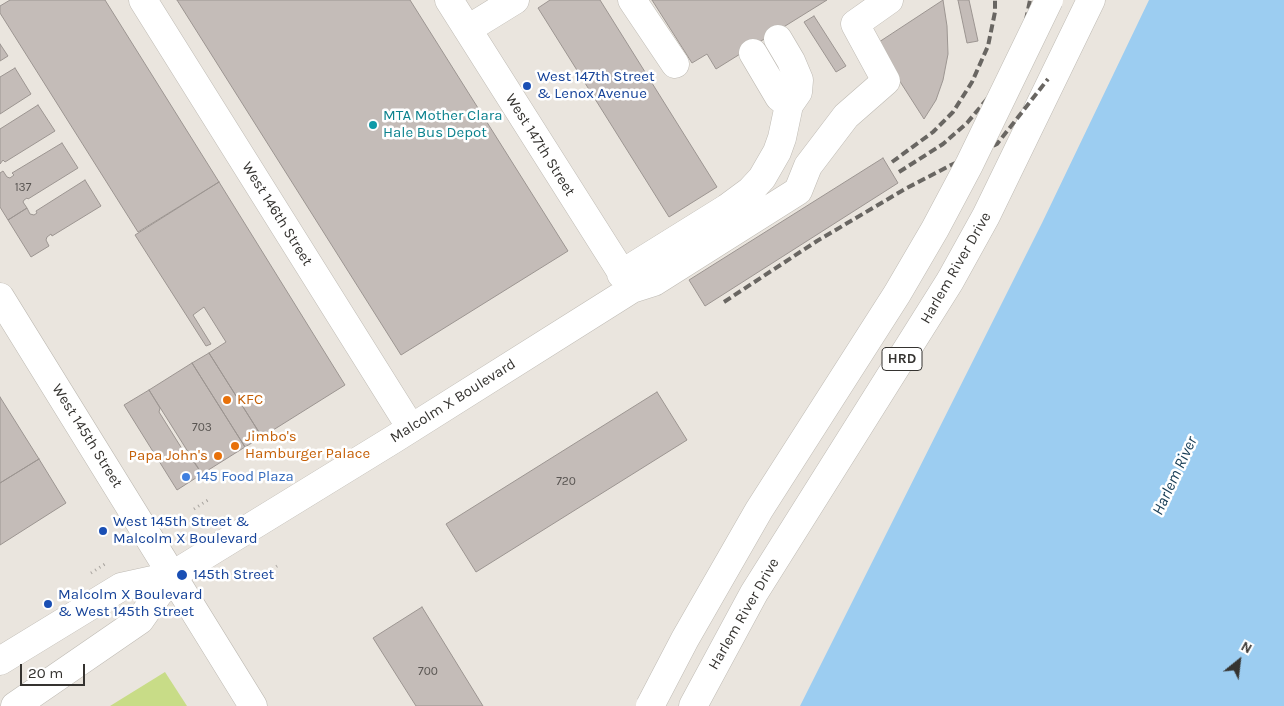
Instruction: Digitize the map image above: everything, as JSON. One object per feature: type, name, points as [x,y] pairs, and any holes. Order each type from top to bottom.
[{"type":"main road","name":"West 146th Street","points":[[143,0],[411,428]]},
{"type":"main road","name":"West 147th Street","points":[[449,0],[626,281]]},
{"type":"main road","points":[[468,29],[514,0]]},
{"type":"main road","points":[[632,0],[675,64]]},
{"type":"main road","points":[[626,281],[654,282],[798,191],[808,166],[846,116],[886,81],[854,24],[889,0]]},
{"type":"main road","name":"HRD","points":[[650,706],[685,638],[750,526],[892,302],[935,229],[973,157],[1049,0]]},
{"type":"main road","name":"Harlem River Drive","points":[[692,706],[754,593],[950,282],[986,216],[1091,0]]},
{"type":"main road","points":[[626,281],[750,191],[762,178],[777,152],[782,138],[788,105],[798,92],[799,80],[791,61],[778,39]]},
{"type":"main road","points":[[753,53],[779,97],[788,105]]},
{"type":"main road","name":"Malcolm X Boulevard","points":[[0,661],[121,587],[171,576],[411,428],[626,281]]},
{"type":"main road","name":"West 145th Street","points":[[0,297],[253,706]]},
{"type":"main road","name":"Malcolm X Boulevard","points":[[15,706],[140,620],[171,576]]},
{"type":"path","points":[[194,509],[208,500]]},
{"type":"path","points":[[91,573],[105,564]]},
{"type":"path","points":[[264,575],[277,566]]},
{"type":"green space","points":[[165,672],[187,706],[110,706]]},
{"type":"water","name":"Harlem River","points":[[1149,0],[1284,0],[1284,706],[800,706],[1042,223]]},
{"type":"building","points":[[10,0],[105,0],[219,182],[138,232],[0,13],[0,6]]},
{"type":"building","name":"MTA Mother Clara Hale Bus Depot","points":[[177,0],[410,0],[568,251],[401,355]]},
{"type":"building","points":[[550,0],[600,0],[717,187],[669,217],[538,8]]},
{"type":"building","points":[[652,0],[827,0],[716,69],[707,54],[692,63]]},
{"type":"building","points":[[943,0],[947,26],[948,54],[943,80],[936,100],[924,119],[876,44]]},
{"type":"building","points":[[958,0],[969,0],[978,41],[967,43]]},
{"type":"building","points":[[814,16],[846,66],[836,72],[804,22]]},
{"type":"building","points":[[0,44],[8,56],[0,61]]},
{"type":"building","points":[[15,68],[31,94],[0,114],[0,77]]},
{"type":"building","points":[[38,105],[55,131],[5,162],[3,160],[0,164],[0,129]]},
{"type":"building","points":[[62,143],[78,168],[24,200],[23,202],[27,208],[8,220],[0,207],[0,173],[3,171],[10,178],[14,175],[12,173]]},
{"type":"building","points":[[883,158],[898,183],[705,306],[689,280]]},
{"type":"building","points":[[85,180],[101,206],[52,236],[51,234],[46,240],[49,246],[31,257],[8,220],[27,208],[30,214],[34,215],[37,213],[36,211]]},
{"type":"building","points":[[219,182],[345,385],[262,437],[209,353],[226,342],[204,307],[193,315],[211,344],[206,346],[135,235]]},
{"type":"building","name":"KFC","points":[[209,353],[262,437],[245,447],[192,363]]},
{"type":"building","points":[[192,363],[245,447],[202,474],[149,390]]},
{"type":"building","points":[[149,390],[160,408],[159,412],[189,460],[193,461],[202,474],[177,490],[124,405]]},
{"type":"building","points":[[657,392],[687,440],[476,572],[446,524]]},
{"type":"building","points":[[0,397],[39,459],[0,483]]},
{"type":"building","points":[[39,459],[66,503],[0,545],[0,483]]},
{"type":"building","points":[[422,607],[483,706],[416,706],[373,638]]},
{"type":"railway","points":[[892,162],[933,132],[953,112],[972,82],[988,46],[995,12],[995,0]]},
{"type":"railway","points":[[899,172],[943,144],[967,123],[992,93],[1010,66],[1023,34],[1030,0]]},
{"type":"railway","points":[[724,302],[817,241],[905,189],[997,144],[1048,79]]},
{"type":"place","name":"West 147th Street & Lenox Avenue","points":[[527,86]]},
{"type":"place","name":"MTA Mother Clara Hale Bus Depot","points":[[373,125]]},
{"type":"place","name":"KFC","points":[[227,400]]},
{"type":"place","name":"Jimbo's Hamburger Palace","points":[[235,446]]},
{"type":"place","name":"Papa John's","points":[[218,456]]},
{"type":"place","name":"145 Food Plaza","points":[[186,477]]},
{"type":"place","name":"West 145th Street & Malcolm X Boulevard","points":[[103,531]]},
{"type":"place","name":"145th Street","points":[[182,575]]},
{"type":"place","name":"Malcolm X Boulevard & West 145th Street","points":[[48,604]]}]
